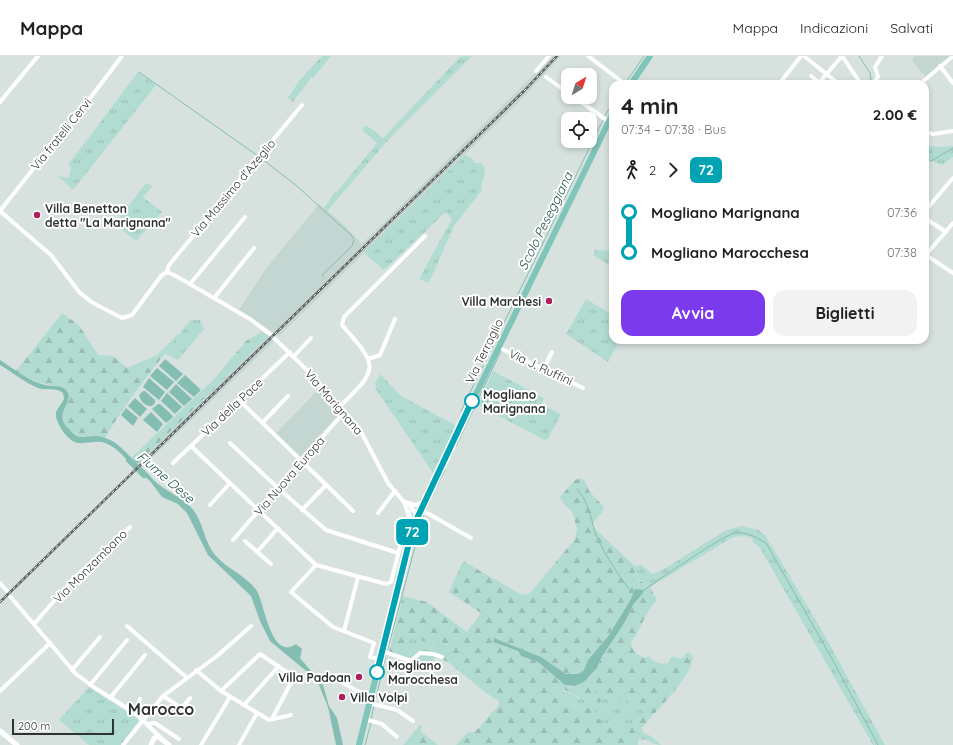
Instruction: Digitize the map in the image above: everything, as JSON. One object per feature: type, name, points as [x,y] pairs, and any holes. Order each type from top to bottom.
[{"type":"main road","points":[[633,80],[650,56]]},
{"type":"main road","name":"Via Terraglio","points":[[359,745],[369,720],[378,659],[385,652],[413,527],[606,119],[609,116]]},
{"type":"street","points":[[0,102],[38,56]]},
{"type":"street","name":"Via fratelli Cervi","points":[[0,211],[37,164],[44,159],[122,56]]},
{"type":"street","points":[[536,71],[549,56]]},
{"type":"street","points":[[588,56],[620,80]]},
{"type":"street","points":[[782,80],[803,56],[810,58],[835,80]]},
{"type":"street","points":[[822,80],[842,56],[857,80]]},
{"type":"street","points":[[876,80],[878,77],[875,67],[882,56]]},
{"type":"street","points":[[924,80],[953,56]]},
{"type":"street","points":[[940,66],[953,83]]},
{"type":"street","points":[[811,76],[816,80]]},
{"type":"street","points":[[546,77],[561,88]]},
{"type":"street","points":[[584,104],[606,119]]},
{"type":"street","name":"Via Massimo d'Azeglio","points":[[167,272],[169,265],[302,105]]},
{"type":"street","points":[[929,133],[933,134],[953,131]]},
{"type":"street","points":[[929,206],[953,178]]},
{"type":"street","points":[[0,211],[50,255],[80,293],[98,306],[122,318],[132,315],[161,276],[167,272],[250,318],[270,334]]},
{"type":"street","points":[[190,284],[245,216]]},
{"type":"street","points":[[929,221],[946,232]]},
{"type":"street","points":[[929,251],[953,223]]},
{"type":"street","points":[[340,406],[365,381],[370,368],[368,359],[359,343],[342,325],[344,318],[425,236]]},
{"type":"street","points":[[214,298],[254,248]]},
{"type":"street","points":[[929,258],[953,273]]},
{"type":"street","points":[[368,359],[380,355],[395,319]]},
{"type":"street","name":"Via Marignana","points":[[274,338],[340,406],[359,428],[388,482],[406,502],[421,512]]},
{"type":"street","points":[[290,354],[311,338]]},
{"type":"street","name":"Via J. Ruffini","points":[[498,347],[583,388]]},
{"type":"street","points":[[544,368],[552,352]]},
{"type":"street","name":"Via della Pace","points":[[173,462],[290,354]]},
{"type":"street","points":[[262,422],[288,396]]},
{"type":"street","points":[[239,400],[353,511]]},
{"type":"street","name":"Via Nuova Europa","points":[[233,540],[345,412]]},
{"type":"street","points":[[230,443],[321,527],[332,533],[398,553]]},
{"type":"street","points":[[191,446],[316,565],[386,584],[391,582],[409,512],[414,516],[421,512],[471,538]]},
{"type":"street","points":[[210,505],[230,482]]},
{"type":"street","points":[[302,510],[326,484]]},
{"type":"street","points":[[378,513],[395,491]]},
{"type":"street","points":[[406,502],[416,505],[424,501]]},
{"type":"street","name":"Via Marignana","points":[[406,502],[413,527]]},
{"type":"street","name":"Via Monzambano","points":[[34,624],[73,579],[130,527]]},
{"type":"street","points":[[257,552],[278,528]]},
{"type":"street","points":[[245,541],[271,564]]},
{"type":"street","points":[[316,565],[292,592],[333,627],[374,643],[370,656],[378,659]]},
{"type":"street","points":[[344,631],[358,576]]},
{"type":"street","points":[[0,583],[72,670],[90,685],[135,713],[165,742]]},
{"type":"street","points":[[127,626],[186,677]]},
{"type":"street","points":[[123,745],[145,722],[164,696],[186,677],[217,656],[251,626]]},
{"type":"street","points":[[72,670],[100,637]]},
{"type":"street","points":[[90,685],[126,640]]},
{"type":"street","points":[[0,691],[50,643]]},
{"type":"street","points":[[385,652],[411,660],[420,654],[433,654],[442,657]]},
{"type":"street","points":[[110,698],[145,654]]},
{"type":"street","points":[[221,691],[260,654],[294,677],[272,719]]},
{"type":"street","points":[[244,705],[279,666]]},
{"type":"street","points":[[196,670],[221,691],[269,720],[291,715]]},
{"type":"street","points":[[341,682],[372,703],[398,710],[413,721]]},
{"type":"street","points":[[164,696],[182,708],[190,698]]},
{"type":"street","points":[[201,745],[230,697]]},
{"type":"street","points":[[135,713],[140,698]]},
{"type":"street","points":[[239,745],[258,713]]},
{"type":"street","points":[[369,720],[382,724],[397,736]]},
{"type":"street","points":[[145,722],[155,723],[179,739]]},
{"type":"street","points":[[150,729],[151,744]]},
{"type":"street","points":[[0,731],[17,745]]},
{"type":"street","points":[[151,744],[157,737],[165,742]]},
{"type":"shaded area","points":[[553,56],[561,56],[518,103],[279,336],[239,310],[265,270],[319,204],[341,222],[362,244]]},
{"type":"shaded area","points":[[915,56],[950,56],[926,77],[912,61]]},
{"type":"shaded area","points":[[268,336],[274,341],[138,471],[133,467]]},
{"type":"shaded area","points":[[165,359],[183,374],[176,381],[159,366]]},
{"type":"shaded area","points":[[0,360],[33,381],[45,385],[64,388],[69,394],[62,418],[73,433],[79,437],[95,436],[108,439],[119,446],[137,464],[133,467],[117,450],[105,443],[78,443],[70,439],[59,426],[56,416],[56,412],[64,399],[63,393],[57,390],[41,389],[33,386],[0,365]]},
{"type":"shaded area","points":[[157,368],[174,382],[167,390],[150,376]]},
{"type":"shaded area","points":[[185,375],[201,390],[194,397],[177,383]]},
{"type":"shaded area","points":[[149,378],[165,392],[159,400],[143,387]]},
{"type":"shaded area","points":[[176,384],[192,399],[184,406],[169,392]]},
{"type":"shaded area","points":[[319,389],[340,413],[301,456],[299,456],[275,434]]},
{"type":"shaded area","points":[[143,391],[155,400],[155,403],[152,406],[146,405],[141,399],[139,395]]},
{"type":"shaded area","points":[[167,393],[182,407],[175,414],[161,401]]},
{"type":"shaded area","points":[[135,398],[147,409],[140,417],[128,406]]},
{"type":"shaded area","points":[[160,404],[173,417],[166,423],[152,409]]},
{"type":"shaded area","points":[[126,408],[138,418],[133,426],[121,415]]},
{"type":"shaded area","points":[[151,412],[163,424],[157,432],[143,420]]},
{"type":"shaded area","points":[[141,467],[158,484],[184,501],[193,509],[215,555],[248,581],[257,591],[270,628],[280,645],[287,647],[296,644],[302,649],[300,658],[323,685],[329,706],[337,718],[343,745],[336,745],[328,707],[319,685],[311,675],[270,641],[260,621],[251,596],[208,555],[187,513],[178,504],[162,497],[150,481],[138,471]]},
{"type":"shaded area","points":[[635,589],[643,590],[643,593],[633,605],[625,622],[601,658],[597,668],[584,682],[574,686],[565,685],[538,662],[521,656],[518,651],[493,642],[494,638],[541,657],[566,674],[579,674],[584,670],[588,660],[609,635],[631,599]]},
{"type":"green space","points":[[322,56],[331,56],[313,78],[311,78],[293,102],[288,98],[299,81]]},
{"type":"green space","points":[[472,56],[390,138],[327,211],[324,208],[335,192],[337,192],[377,143],[362,130],[364,126],[367,126],[383,138],[460,57]]},
{"type":"green space","points":[[138,72],[156,85],[73,190],[58,176],[69,178],[71,167],[68,165]]},
{"type":"green space","points":[[929,146],[938,147],[953,146],[953,157],[942,165],[929,160]]},
{"type":"green space","points":[[465,155],[472,158],[475,163],[481,163],[483,166],[485,171],[481,185],[482,190],[454,226],[429,283],[419,279],[452,219],[446,212],[384,270],[364,253]]},
{"type":"green space","points":[[146,183],[153,186],[143,197],[162,212],[136,241],[115,224]]},
{"type":"green space","points":[[595,250],[609,251],[609,265],[593,255]]},
{"type":"green space","points":[[586,299],[609,313],[609,344],[618,344],[608,362],[566,334]]},
{"type":"green space","points":[[62,313],[79,325],[98,355],[113,356],[127,368],[157,355],[179,333],[178,337],[130,399],[105,438],[77,436],[64,425],[61,415],[69,399],[58,386],[36,381],[16,371]]},
{"type":"green space","points":[[191,320],[200,320],[204,329],[178,360],[165,354],[181,332]]},
{"type":"green space","points":[[262,332],[268,336],[137,464],[131,458],[214,379],[246,341]]},
{"type":"green space","points":[[493,371],[544,398],[541,404],[561,414],[548,439],[545,440],[478,405]]},
{"type":"green space","points":[[380,374],[401,396],[457,426],[433,473],[375,388],[375,384]]},
{"type":"green space","points":[[581,478],[585,481],[589,491],[604,507],[602,512],[592,524],[593,527],[637,568],[638,573],[636,578],[650,587],[657,600],[649,610],[631,642],[633,650],[642,657],[645,658],[648,656],[662,664],[668,663],[672,656],[679,659],[684,657],[686,653],[689,652],[693,656],[687,674],[680,684],[642,728],[643,733],[651,736],[661,745],[641,739],[638,740],[638,745],[456,745],[467,733],[475,732],[498,706],[499,701],[486,693],[448,662],[434,655],[438,651],[443,651],[447,644],[439,642],[431,643],[409,637],[406,641],[408,645],[403,657],[388,656],[403,596],[427,602],[467,632],[481,613],[449,592],[463,561],[522,595],[530,593],[575,539],[577,529],[574,516],[560,497],[575,480]],"holes":[[[635,589],[640,590],[643,593],[633,605],[625,622],[601,658],[597,668],[584,682],[571,687],[565,685],[538,662],[521,656],[518,651],[493,642],[494,638],[541,657],[566,674],[580,674],[584,670],[588,660],[609,635],[631,599]],[[600,687],[604,688],[598,697],[597,702],[599,703],[610,692],[615,698],[627,700],[633,705],[642,709],[647,715],[638,720],[629,731],[626,731],[606,725],[596,716],[592,707],[579,709],[558,693],[558,690],[565,690],[582,699],[589,696]]]},
{"type":"green space","points":[[742,526],[758,530],[765,535],[821,629],[885,745],[873,745],[760,548],[752,541],[754,539],[746,536],[733,537],[650,587],[636,577],[638,573],[635,566],[641,565],[653,574],[661,571],[726,530]]},
{"type":"green space","points":[[412,636],[431,643],[439,642],[447,644],[443,651],[435,654],[436,657],[425,671],[413,658],[403,657],[407,648],[407,638]]},
{"type":"green space","points":[[602,686],[604,688],[603,699],[610,692],[627,699],[647,715],[638,720],[629,731],[626,731],[606,725],[587,707],[579,709],[558,693],[558,690],[560,689],[579,698]]},
{"type":"green space","points":[[89,687],[139,720],[121,745],[89,745],[59,720]]},
{"type":"green space","points":[[421,724],[422,727],[420,731],[438,745],[403,745]]},
{"type":"waterway","name":"Scolo Peseggiana","points":[[627,80],[644,56]]},
{"type":"waterway","points":[[859,56],[870,73],[871,80]]},
{"type":"waterway","points":[[139,72],[258,156]]},
{"type":"waterway","name":"Scolo Peseggiana","points":[[604,117],[609,109]]},
{"type":"waterway","name":"Scolo Peseggiana","points":[[461,411],[603,120]]},
{"type":"waterway","points":[[929,160],[931,161],[953,148]]},
{"type":"waterway","points":[[261,158],[298,187],[352,236],[354,240],[352,246],[322,275],[324,277]]},
{"type":"waterway","name":"Scolo Peseggiana","points":[[456,446],[501,351]]},
{"type":"waterway","name":"Fiume Dese","points":[[129,460],[144,475]]},
{"type":"waterway","name":"Scolo Peseggiana","points":[[425,510],[445,470]]},
{"type":"waterway","points":[[577,489],[587,505],[595,532],[606,555],[617,573],[633,593]]},
{"type":"waterway","name":"Scolo Peseggiana","points":[[387,652],[424,513]]},
{"type":"waterway","points":[[643,591],[729,535],[744,533],[766,543],[831,657],[878,745]]},
{"type":"waterway","name":"Scolo Peseggiana","points":[[375,702],[386,655]]},
{"type":"waterway","name":"Scolo Peseggiana","points":[[371,720],[374,705]]},
{"type":"waterway","name":"Scolo Peseggiana","points":[[365,745],[371,723]]},
{"type":"railway","points":[[0,602],[524,91],[557,56]]},
{"type":"bus line","name":"72","points":[[377,672],[417,515],[472,401]]},
{"type":"place","name":"Villa Benetton detta \"La Marignana\"","points":[[37,215]]},
{"type":"place","name":"Villa Marchesi","points":[[549,301]]},
{"type":"place","name":"Mogliano Marignana","points":[[472,401]]},
{"type":"place","name":"Mogliano Marocchesa","points":[[377,672]]},
{"type":"place","name":"Villa Padoan","points":[[359,677]]},
{"type":"place","name":"Villa Volpi","points":[[342,697]]},
{"type":"district","name":"Marocco","points":[[161,709]]}]
